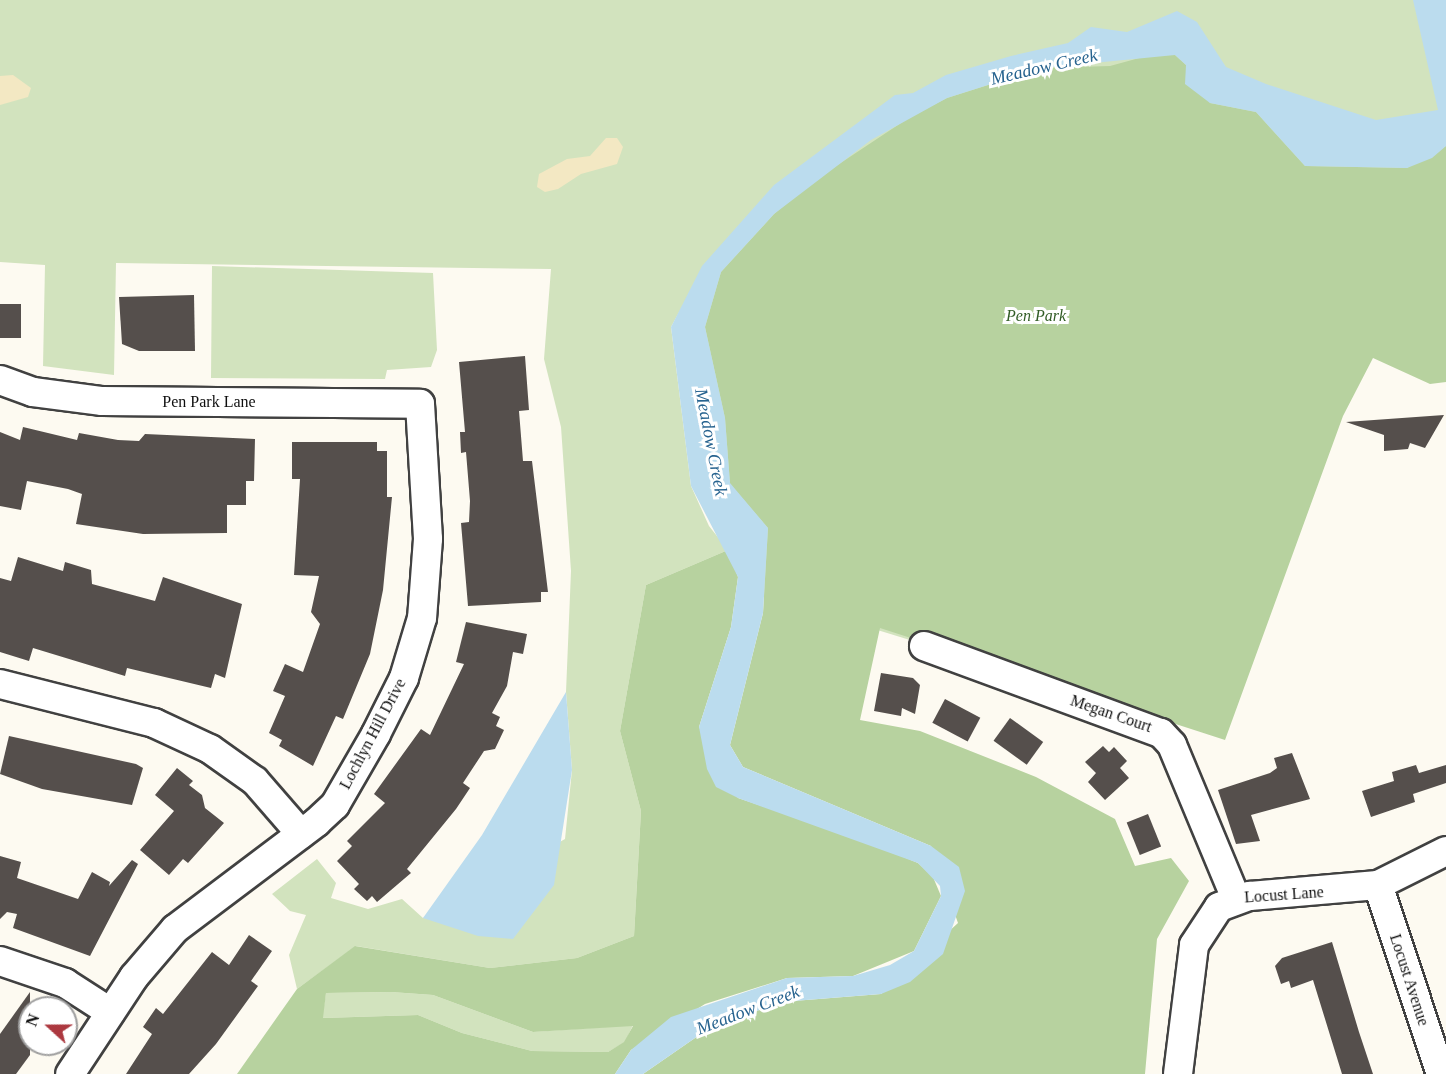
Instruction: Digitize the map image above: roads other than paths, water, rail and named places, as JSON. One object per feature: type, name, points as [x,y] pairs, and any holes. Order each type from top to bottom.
[{"type":"street","name":"Pen Park Lane","points":[[0,380],[33,392],[102,401],[420,404]]},
{"type":"street","name":"Lochlyn Hill Drive","points":[[70,1074],[110,1012],[175,928],[301,834],[334,805],[376,734],[404,678],[422,618],[428,538],[420,404]]},
{"type":"street","name":"Megan Court","points":[[924,646],[1161,733],[1172,745],[1236,899]]},
{"type":"street","points":[[0,684],[154,723],[210,749],[255,781],[301,834]]},
{"type":"street","name":"Locust Lane","points":[[1178,1074],[1199,931],[1208,916],[1236,899],[1378,885],[1446,851]]},
{"type":"street","name":"Locust Avenue","points":[[1378,885],[1441,1074]]},
{"type":"street","points":[[0,961],[65,983],[110,1012]]},
{"type":"water","name":"Meadow Creek","points":[[1413,0],[1446,0],[1446,146],[1432,158],[1407,168],[1305,166],[1256,112],[1210,103],[1185,84],[1186,65],[1175,55],[1042,68],[947,98],[871,140],[774,214],[721,272],[705,327],[725,418],[730,483],[768,528],[763,613],[730,745],[743,767],[931,846],[959,867],[965,891],[943,954],[910,982],[881,994],[781,1002],[708,1029],[643,1074],[615,1074],[631,1050],[671,1017],[787,978],[853,976],[890,965],[914,951],[941,896],[940,886],[918,863],[738,798],[716,787],[707,769],[699,727],[731,627],[738,577],[691,486],[671,327],[702,266],[774,185],[895,95],[913,93],[946,75],[1011,56],[1068,43],[1091,27],[1127,32],[1177,11],[1197,22],[1226,67],[1266,84],[1376,120],[1438,110]]},
{"type":"water","points":[[566,692],[572,770],[554,885],[513,939],[478,936],[423,918],[482,835]]},
{"type":"park label","name":"Pen Park","points":[[1036,316]]}]
